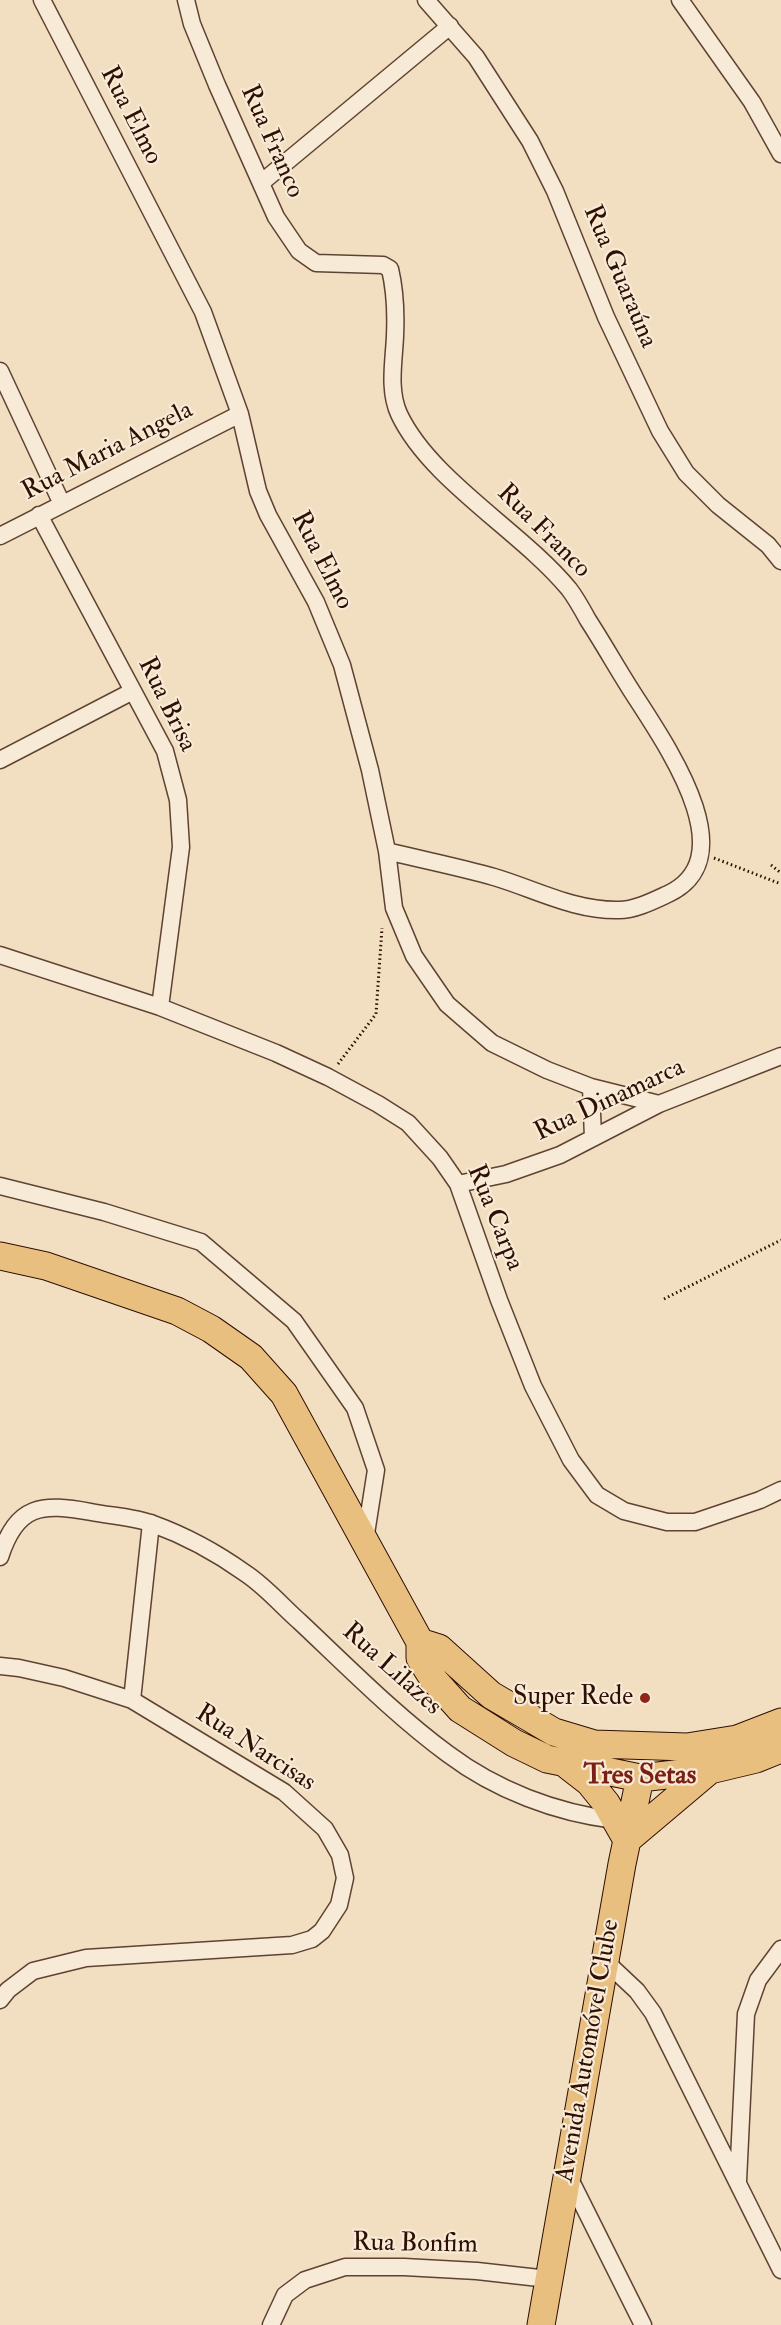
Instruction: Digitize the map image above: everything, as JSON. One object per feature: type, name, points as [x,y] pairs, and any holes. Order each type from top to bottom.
[{"type":"main road","points":[[0,1256],[46,1266],[177,1311],[211,1329],[251,1357],[284,1394],[420,1642],[420,1658],[434,1680],[460,1709],[514,1743],[547,1760],[640,1778],[711,1770],[756,1759],[781,1749]]},
{"type":"main road","points":[[420,1642],[439,1648],[500,1701],[554,1732],[594,1744],[687,1747],[737,1739],[781,1722]]},
{"type":"main road","points":[[594,1744],[640,1778]]},
{"type":"main road","points":[[640,1778],[687,1747]]},
{"type":"main road","points":[[566,1764],[589,1782],[606,1803],[621,1830],[711,1770]]},
{"type":"main road","name":"Avenida Automóvel Clube","points":[[541,2325],[605,1961],[621,1830],[640,1778]]},
{"type":"street","name":"Rua Elmo","points":[[42,0],[203,312],[240,414],[258,491],[268,515],[316,602],[342,665],[370,770],[387,851],[394,908],[414,957],[447,1004],[492,1043],[547,1071],[591,1088],[659,1104]]},
{"type":"street","name":"Rua Franco","points":[[186,0],[192,24],[217,85],[276,217],[299,251],[316,263],[383,265],[390,269],[393,282],[395,334],[393,382],[398,413],[417,443],[450,479],[523,541],[570,590],[672,756],[695,803],[702,853]]},
{"type":"street","name":"Rua Guaraúna","points":[[426,0],[476,57],[530,141],[555,191],[611,327],[660,431],[686,473],[718,505],[768,545],[781,561]]},
{"type":"street","points":[[680,0],[752,102],[781,154]]},
{"type":"street","points":[[261,183],[450,26]]},
{"type":"street","points":[[0,371],[62,504]]},
{"type":"street","name":"Rua Maria Angela","points":[[0,536],[240,414]]},
{"type":"street","name":"Rua Brisa","points":[[39,515],[165,751],[178,800],[181,847],[160,1007]]},
{"type":"street","points":[[0,760],[133,691]]},
{"type":"street","points":[[387,851],[495,877],[577,906],[621,910],[651,902],[678,889],[692,874],[702,853]]},
{"type":"street","name":"Rua Carpa","points":[[0,955],[160,1007],[276,1053],[328,1077],[408,1123],[440,1158],[458,1184],[499,1300],[533,1386],[571,1460],[597,1495],[624,1511],[667,1522],[695,1522],[760,1500],[781,1490]]},
{"type":"street","name":"Rua Dinamarca","points":[[458,1184],[506,1174],[560,1155],[659,1104],[781,1056]]},
{"type":"street","points":[[760,1065],[781,1067]]},
{"type":"street","points":[[591,1088],[593,1138]]},
{"type":"street","points":[[0,1186],[104,1212],[201,1242],[294,1321],[355,1408],[376,1470],[365,1540]]},
{"type":"street","name":"Rua Lilazes","points":[[0,1557],[17,1522],[33,1510],[62,1506],[151,1523],[201,1546],[247,1574],[400,1714],[448,1754],[486,1778],[550,1807],[586,1816],[621,1830]]},
{"type":"street","points":[[132,1701],[151,1523]]},
{"type":"street","name":"Rua Narcisas","points":[[0,1666],[64,1678],[132,1701],[284,1792],[325,1829],[340,1855],[345,1878],[339,1905],[322,1931],[312,1939],[292,1945],[258,1945],[86,1958],[33,1971],[8,1990],[0,2000]]},
{"type":"street","points":[[738,2182],[746,2014],[758,1980],[780,1952]]},
{"type":"street","points":[[605,1961],[637,1991],[654,2013],[781,2270]]},
{"type":"street","points":[[567,2175],[643,2325]]},
{"type":"street","name":"Rua Bonfim","points":[[271,2325],[285,2295],[305,2280],[345,2267],[477,2271],[548,2279]]},
{"type":"path","points":[[702,853],[781,884]]},
{"type":"path","points":[[771,865],[781,873]]},
{"type":"path","points":[[328,1077],[376,1014],[382,927]]},
{"type":"path","points":[[664,1299],[781,1240]]},
{"type":"place","name":"Super Rede","points":[[645,1698]]},
{"type":"district","name":"Tres Setas","points":[[640,1777]]}]
